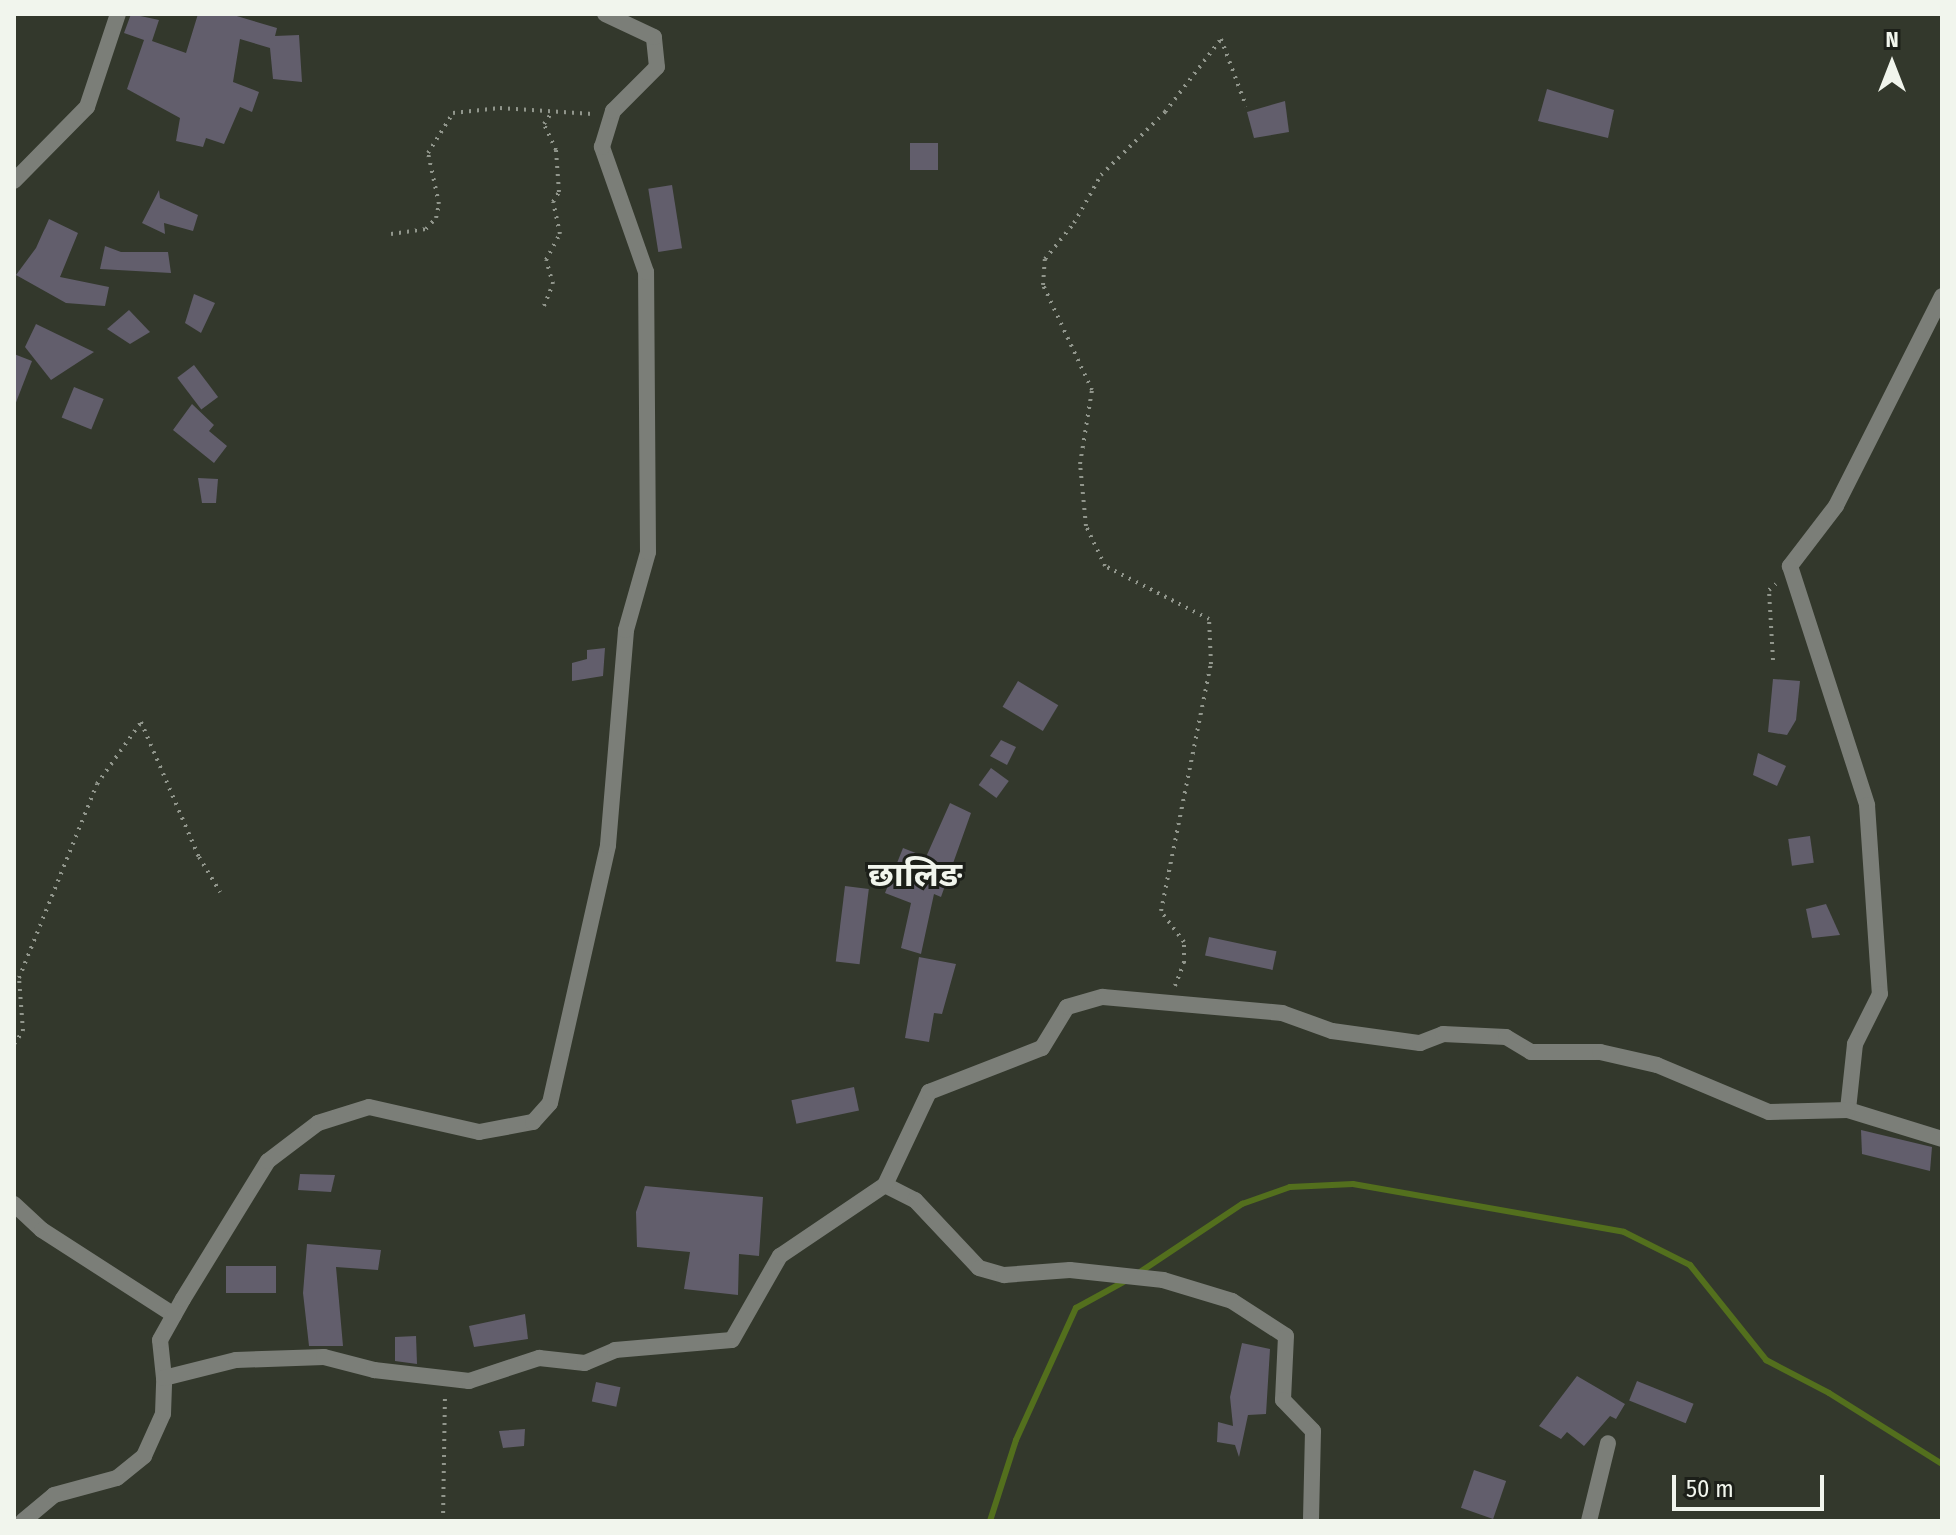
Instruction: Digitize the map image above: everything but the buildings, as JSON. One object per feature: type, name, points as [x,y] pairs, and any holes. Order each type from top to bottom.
[{"type":"street","points":[[14,181],[87,107],[118,14]]},
{"type":"street","points":[[23,1521],[54,1495],[117,1478],[144,1456],[163,1414],[164,1378],[160,1340],[268,1161],[318,1123],[369,1107],[479,1132],[533,1122],[550,1103],[608,845],[626,630],[648,552],[646,272],[602,147],[610,120],[657,67],[654,37],[605,14]]},
{"type":"street","points":[[1848,1110],[1855,1044],[1880,994],[1867,805],[1790,566],[1836,506],[1942,296]]},
{"type":"street","points":[[164,1378],[236,1360],[324,1357],[374,1370],[469,1381],[539,1358],[585,1363],[615,1350],[732,1340],[780,1256],[885,1185],[929,1092],[1042,1048],[1067,1007],[1103,997],[1282,1013],[1332,1031],[1420,1043],[1443,1034],[1506,1037],[1531,1052],[1600,1052],[1657,1065],[1769,1112],[1848,1110],[1942,1139]]},
{"type":"street","points":[[885,1185],[915,1200],[979,1268],[1004,1275],[1115,1274],[1163,1280],[1232,1301],[1286,1336],[1283,1400],[1313,1431],[1311,1521]]},
{"type":"street","points":[[14,1204],[42,1230],[174,1315]]},
{"type":"street","points":[[1589,1521],[1608,1443]]},
{"type":"path","points":[[1169,1004],[1184,963],[1184,942],[1161,911],[1211,664],[1209,619],[1105,566],[1086,526],[1080,464],[1092,390],[1043,285],[1045,259],[1074,223],[1101,175],[1165,112],[1221,39],[1246,106]]},
{"type":"path","points":[[391,234],[426,229],[436,218],[439,204],[428,153],[453,113],[500,108],[610,120]]},
{"type":"path","points":[[544,306],[553,284],[546,260],[560,234],[553,202],[559,192],[556,150],[544,124],[552,112]]},
{"type":"path","points":[[1773,660],[1769,590],[1790,566]]},
{"type":"path","points":[[14,1044],[23,1031],[19,978],[97,784],[141,722],[199,857],[220,892]]},
{"type":"path","points":[[443,1521],[444,1378]]},
{"type":"waterway","points":[[1140,1272],[1242,1204],[1290,1187],[1353,1184],[1624,1232],[1690,1265],[1766,1360],[1829,1393],[1942,1464]]},
{"type":"waterway","points":[[990,1521],[1016,1440],[1076,1308],[1127,1280]]},
{"type":"district","name":"छालिङ","points":[[915,875]]}]
